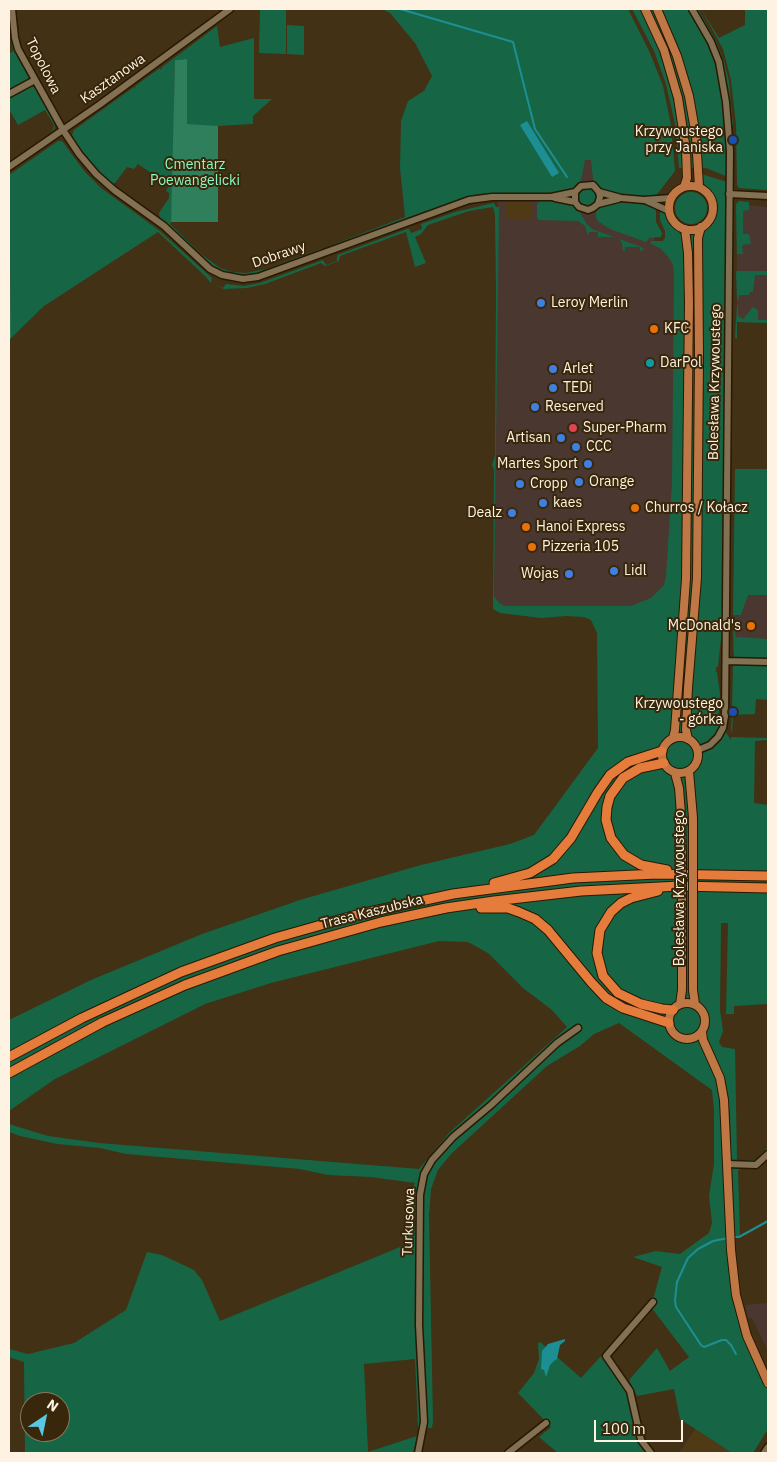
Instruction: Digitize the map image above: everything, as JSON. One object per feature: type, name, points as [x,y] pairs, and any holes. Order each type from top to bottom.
[{"type":"highway","points":[[467,892],[518,878],[548,862],[567,844],[610,775],[628,762],[662,751]]},
{"type":"highway","points":[[664,763],[636,770],[626,775],[617,785],[608,804],[606,820],[608,829],[615,846],[632,860],[647,866],[694,874]]},
{"type":"highway","name":"Trasa Kaszubska","points":[[9,1057],[112,1003],[181,972],[281,936],[340,919],[467,892],[573,878],[694,874],[768,876]]},
{"type":"highway","points":[[676,1007],[662,1009],[641,1004],[618,993],[603,976],[597,946],[604,920],[621,903],[643,894],[680,886]]},
{"type":"highway","name":"Trasa Kaszubska","points":[[9,1072],[110,1018],[161,995],[218,972],[288,948],[343,932],[446,908],[565,892],[680,886],[768,888]]},
{"type":"highway","points":[[446,908],[502,908],[530,916],[548,930],[606,998],[623,1008],[669,1023]]},
{"type":"main road","points":[[645,9],[664,50],[678,98],[684,127],[687,178],[684,187]]},
{"type":"main road","points":[[657,9],[677,56],[689,96],[694,125],[699,188]]},
{"type":"main road","points":[[684,187],[699,188],[709,196],[713,208],[709,220],[701,227],[685,229],[675,222],[669,212],[671,198],[684,187]]},
{"type":"main road","points":[[688,739],[686,730],[688,688],[697,578],[698,238],[701,227]]},
{"type":"main road","points":[[673,738],[686,578],[689,303],[688,253],[685,229]]},
{"type":"main road","points":[[681,737],[688,739],[693,742],[698,750],[697,762],[689,771],[682,773],[669,770],[664,763],[662,751],[666,743],[673,738],[681,737]]},
{"type":"main road","name":"Bolesława Krzywoustego","points":[[689,771],[693,818],[693,990],[695,1004]]},
{"type":"main road","name":"Bolesława Krzywoustego","points":[[674,772],[679,788],[682,858],[682,990],[676,1007]]},
{"type":"main road","points":[[702,1032],[691,1039],[684,1039],[673,1032],[669,1023],[670,1016],[676,1007],[688,1003],[695,1004],[702,1010],[705,1018],[702,1032],[704,1040],[723,1090],[734,1283],[739,1312],[751,1347],[768,1381]]},
{"type":"main road","points":[[691,1039],[700,1046],[714,1063]]},
{"type":"street","name":"Topolowa","points":[[12,9],[16,42],[63,130]]},
{"type":"street","name":"Kasztanowa","points":[[9,167],[161,61],[230,9]]},
{"type":"street","name":"Bolesława Krzywoustego","points":[[692,9],[715,50],[723,80],[729,131],[725,716],[723,728],[714,741],[698,750]]},
{"type":"street","points":[[9,94],[35,80]]},
{"type":"street","name":"Dobrawy","points":[[63,130],[86,162],[108,185],[172,233],[210,268],[222,275],[236,279],[251,279],[265,275],[469,200],[492,197],[551,197],[575,192],[588,184],[595,187],[599,192],[621,198],[644,200]]},
{"type":"street","points":[[575,192],[575,202]]},
{"type":"street","points":[[598,204],[600,199],[599,192]]},
{"type":"street","points":[[729,194],[768,196]]},
{"type":"street","name":"Dobrawy","points":[[551,197],[575,202],[579,207],[588,210],[598,204],[621,198]]},
{"type":"street","points":[[644,200],[671,198]]},
{"type":"street","points":[[644,200],[669,212]]},
{"type":"street","points":[[726,661],[768,662]]},
{"type":"street","name":"Turkusowa","points":[[418,1453],[424,1422],[419,1325],[420,1195],[424,1174],[432,1160],[453,1137],[491,1105],[556,1043],[578,1028]]},
{"type":"street","points":[[727,1164],[756,1166],[768,1154]]},
{"type":"street","points":[[651,1453],[642,1440],[630,1391],[606,1356],[653,1302]]},
{"type":"street","points":[[508,1453],[546,1423]]},
{"type":"street","points":[[764,1453],[768,1447]]},
{"type":"shaded area","points":[[584,160],[591,160],[658,192],[655,197],[654,241],[676,257],[675,610],[494,608],[498,188]]},
{"type":"shaded area","points":[[508,200],[530,201],[532,204],[532,218],[530,220],[505,218],[505,206]]},
{"type":"shaded area","points":[[737,204],[768,207],[768,323],[737,322]]},
{"type":"shaded area","name":"McDonald's","points":[[734,591],[768,593],[768,659],[733,654]]},
{"type":"shaded area","points":[[768,1303],[768,1351],[752,1318],[748,1318],[745,1305]]},
{"type":"shaded area","points":[[695,1429],[732,1453],[679,1453]]},
{"type":"green space","points":[[260,9],[286,9],[286,54],[259,53]]},
{"type":"green space","points":[[382,9],[628,9],[650,53],[663,86],[671,125],[675,171],[655,197],[615,194],[601,190],[593,178],[591,160],[585,160],[581,180],[573,189],[553,193],[481,195],[441,207],[334,246],[329,246],[405,217],[400,168],[401,121],[408,101],[424,91],[432,76],[415,43],[390,13]]},
{"type":"green space","points":[[632,9],[641,9],[664,62],[677,110],[683,168],[679,168],[675,124],[666,84],[654,51]]},
{"type":"green space","points":[[649,9],[653,9],[665,34],[679,73],[691,126],[694,168],[690,168],[687,127],[679,85],[667,49]]},
{"type":"green space","points":[[661,9],[689,9],[709,44],[716,63],[721,86],[726,131],[726,176],[706,168],[701,168],[697,117],[689,82],[677,44]]},
{"type":"green space","points":[[696,9],[698,9],[716,41],[724,61],[729,81],[733,125],[727,85],[719,52]]},
{"type":"green space","points":[[701,9],[719,38],[745,25],[745,9],[768,9],[768,190],[739,188],[737,185],[736,125],[731,80],[723,49]]},
{"type":"green space","points":[[287,25],[304,26],[304,55],[287,54]]},
{"type":"green space","points":[[217,26],[220,47],[254,38],[254,99],[272,99],[253,116],[253,124],[218,126],[173,186],[170,224],[201,254],[220,268],[232,272],[246,273],[266,269],[323,248],[320,251],[258,274],[244,276],[229,274],[212,266],[160,219],[159,213],[169,198],[169,193],[166,191],[169,185],[138,164],[134,169],[127,167],[115,183],[111,184],[92,166],[72,140],[74,138],[72,135],[74,130],[134,87],[136,88],[135,86],[160,68],[161,70],[162,67]],"holes":[[[187,59],[174,124],[175,60]]]},
{"type":"green space","points":[[12,45],[30,76],[25,82],[9,91],[9,54],[13,51]]},
{"type":"green space","name":"Cmentarz Poewangelicki","points":[[187,59],[187,124],[218,126],[218,222],[171,222],[175,60]]},
{"type":"green space","points":[[30,86],[37,88],[54,120],[55,126],[54,130],[52,131],[54,125],[45,110],[18,125],[9,109],[9,97]]},
{"type":"green space","points":[[58,141],[62,141],[85,172],[101,188],[160,231],[212,278],[211,283],[158,232],[44,306],[9,340],[11,338],[9,175]]},
{"type":"green space","points":[[701,174],[727,182],[723,639],[721,639],[718,667],[716,667],[720,694],[718,721],[731,740],[731,737],[768,738],[768,740],[755,741],[754,803],[768,805],[768,1004],[734,1006],[734,1014],[726,1014],[728,923],[721,923],[720,1010],[723,1031],[719,1042],[722,1047],[735,1049],[737,1160],[756,1160],[768,1147],[767,1153],[756,1162],[733,1161],[731,1159],[730,1111],[722,1111],[727,1237],[725,1238],[727,1238],[733,1299],[746,1343],[768,1389],[768,1429],[753,1453],[732,1453],[680,1419],[674,1389],[637,1396],[629,1380],[657,1348],[670,1371],[689,1357],[651,1307],[654,1303],[651,1300],[654,1296],[662,1267],[633,1257],[656,1251],[680,1254],[709,1233],[712,1223],[709,1196],[714,1164],[714,1111],[712,1090],[619,1023],[594,1034],[580,1046],[547,1066],[451,1154],[438,1170],[431,1189],[429,1215],[432,1428],[418,1427],[415,1359],[364,1364],[368,1452],[417,1436],[413,1453],[25,1453],[25,1442],[70,1442],[70,1392],[24,1392],[24,1362],[9,1357],[9,1349],[28,1354],[74,1343],[126,1310],[147,1252],[162,1255],[194,1270],[202,1280],[220,1321],[410,1243],[405,1223],[405,1205],[415,1183],[371,1177],[328,1175],[300,1169],[126,1154],[100,1148],[57,1144],[9,1132],[9,1124],[48,1136],[99,1143],[419,1169],[449,1133],[567,1027],[552,1010],[523,988],[488,953],[468,942],[439,941],[271,983],[205,1004],[55,1079],[9,1111],[9,1020],[91,980],[202,934],[300,900],[421,865],[510,844],[534,835],[598,748],[597,633],[591,620],[584,617],[566,616],[541,618],[500,613],[493,609],[494,470],[492,465],[495,455],[496,292],[495,215],[493,207],[469,211],[428,225],[421,234],[415,237],[426,263],[415,267],[406,232],[340,256],[339,261],[325,266],[321,263],[265,284],[247,288],[224,289],[211,283],[223,288],[226,284],[244,286],[260,283],[323,260],[326,265],[337,261],[337,255],[407,229],[411,233],[422,229],[421,224],[455,212],[494,203],[496,207],[499,207],[494,596],[504,606],[631,606],[651,598],[664,585],[666,576],[672,484],[674,276],[673,265],[669,258],[661,249],[650,243],[652,241],[663,241],[665,238],[665,231],[660,220],[660,208],[664,211],[670,223],[682,236],[685,270],[683,578],[674,688],[681,688],[690,579],[693,303],[691,235],[694,235],[696,303],[692,688],[701,578],[702,238],[704,231],[715,218],[717,208],[714,195],[704,184]]},
{"type":"green space","points":[[9,175],[11,338],[9,340]]},
{"type":"green space","points":[[587,188],[595,193],[596,197],[591,205],[587,206],[579,201],[578,197],[583,189]]},
{"type":"green space","points":[[691,192],[703,196],[707,208],[703,220],[691,224],[679,220],[675,208],[679,196]]},
{"type":"green space","points":[[542,200],[570,203],[580,212],[592,229],[644,248],[640,251],[640,247],[625,247],[625,251],[623,251],[622,243],[619,239],[598,237],[598,232],[589,232],[588,236],[585,226],[578,221],[539,220],[537,217],[537,205]]},
{"type":"green space","points":[[739,201],[749,202],[749,210],[743,211],[743,234],[749,234],[751,244],[742,245],[743,254],[737,254],[737,264],[736,204]]},
{"type":"green space","points":[[626,202],[654,206],[656,222],[662,233],[661,237],[649,238],[646,242],[610,229],[596,218],[596,212],[607,203]]},
{"type":"green space","points":[[736,271],[768,271],[768,275],[755,275],[753,292],[750,292],[749,295],[739,295],[737,300]]},
{"type":"green space","points":[[737,305],[738,316],[743,319],[753,307],[758,310],[758,320],[768,320],[768,323],[737,322],[737,338],[735,338]]},
{"type":"green space","points":[[735,469],[768,469],[768,595],[748,595],[741,615],[733,615]]},
{"type":"green space","points":[[733,625],[738,625],[740,628],[735,631],[736,638],[768,639],[768,660],[734,659]]},
{"type":"green space","points":[[733,664],[768,665],[768,700],[756,699],[755,714],[733,715],[732,734],[732,715],[734,714],[732,710]]},
{"type":"green space","points":[[733,1167],[740,1169],[738,1171],[740,1236],[736,1236],[734,1233]]},
{"type":"green space","points":[[540,1342],[581,1378],[601,1356],[606,1360],[625,1384],[648,1453],[558,1453],[539,1437],[551,1427],[518,1393],[534,1373],[539,1359],[538,1343]]},
{"type":"water","points":[[527,121],[559,173],[552,177],[520,125]]},
{"type":"water","points":[[565,1339],[560,1345],[557,1359],[550,1365],[546,1377],[544,1370],[541,1369],[542,1351],[548,1344]]},
{"type":"waterway","points":[[400,9],[513,42],[535,129],[567,177]]},
{"type":"waterway","points":[[733,1237],[739,1237],[768,1221]]},
{"type":"waterway","points":[[728,1238],[713,1241],[698,1249],[688,1258],[677,1282],[675,1300],[676,1307],[701,1345],[704,1347],[726,1340],[736,1354]]},
{"type":"place","name":"Krzywoustego przy Janiska","points":[[733,140]]},
{"type":"place","name":"Leroy Merlin","points":[[541,303]]},
{"type":"place","name":"KFC","points":[[654,329]]},
{"type":"place","name":"DarPol","points":[[650,363]]},
{"type":"place","name":"Arlet","points":[[553,369]]},
{"type":"place","name":"TEDi","points":[[553,388]]},
{"type":"place","name":"Reserved","points":[[535,407]]},
{"type":"place","name":"Super-Pharm","points":[[573,428]]},
{"type":"place","name":"Artisan","points":[[561,438]]},
{"type":"place","name":"CCC","points":[[576,447]]},
{"type":"place","name":"Martes Sport","points":[[588,464]]},
{"type":"place","name":"Orange","points":[[579,482]]},
{"type":"place","name":"Cropp","points":[[520,484]]},
{"type":"place","name":"kaes","points":[[543,503]]},
{"type":"place","name":"Churros / Kołacz","points":[[635,508]]},
{"type":"place","name":"Dealz","points":[[512,513]]},
{"type":"place","name":"Hanoi Express","points":[[526,527]]},
{"type":"place","name":"Pizzeria 105","points":[[532,547]]},
{"type":"place","name":"Lidl","points":[[614,571]]},
{"type":"place","name":"Wojas","points":[[569,574]]},
{"type":"place","name":"McDonald's","points":[[751,626]]},
{"type":"place","name":"Krzywoustego - górka","points":[[733,712]]}]
